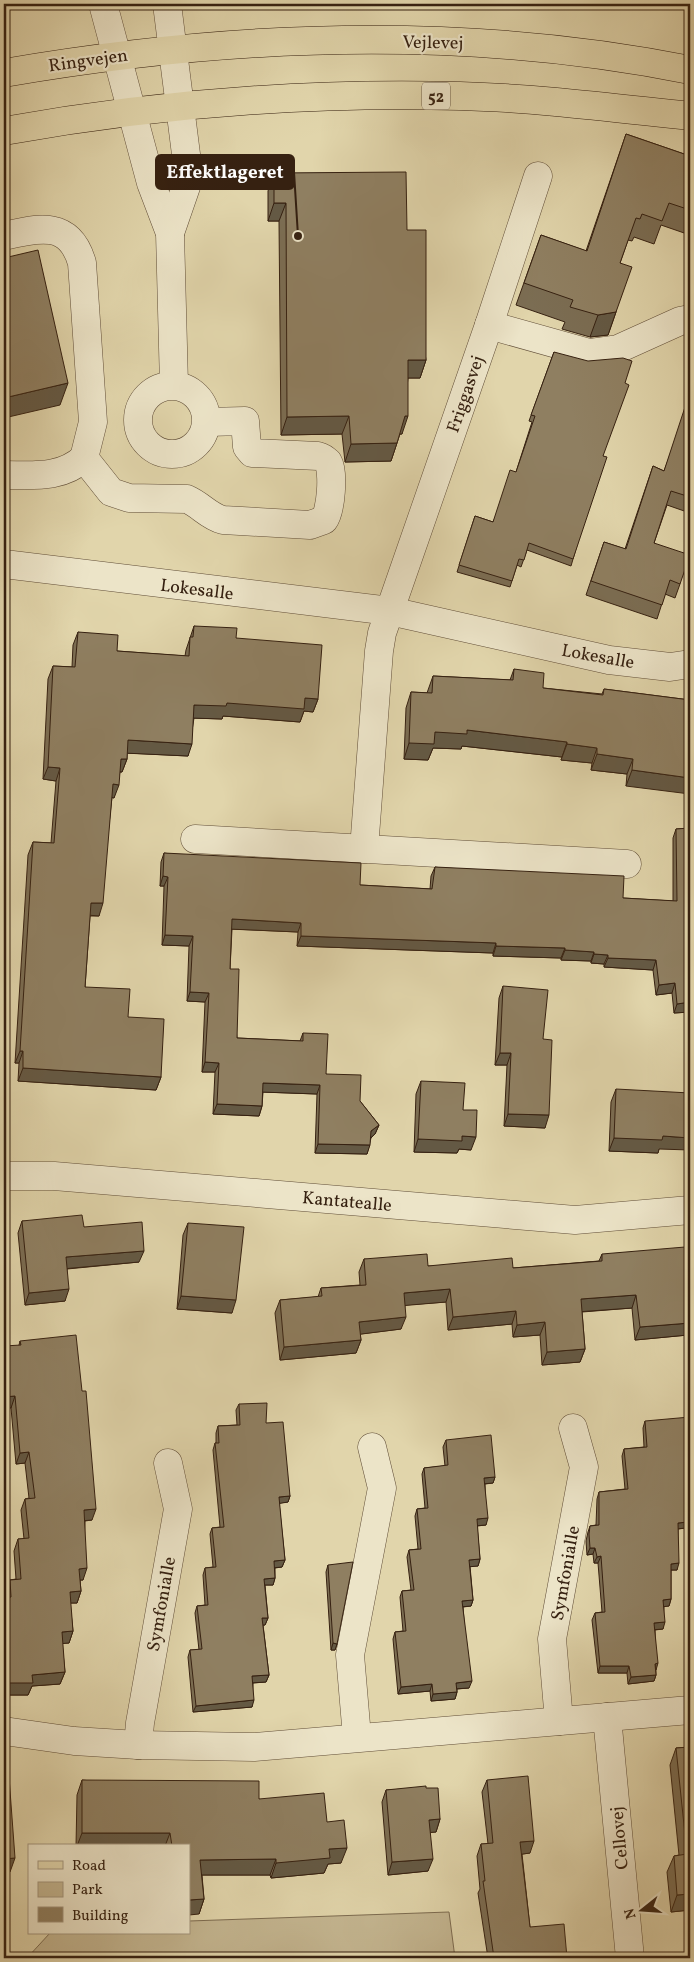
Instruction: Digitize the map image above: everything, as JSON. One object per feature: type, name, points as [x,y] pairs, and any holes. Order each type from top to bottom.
[{"type":"main road","name":"Vejlevej","points":[[173,49],[255,44],[444,40],[551,48],[634,59],[690,70]]},
{"type":"main road","name":"Ringvejen","points":[[4,73],[118,55],[173,49]]},
{"type":"main road","name":"52","points":[[4,131],[132,111],[312,96],[460,96],[576,104],[690,116]]},
{"type":"street","points":[[103,4],[151,183],[170,233],[174,385]]},
{"type":"street","points":[[168,4],[189,178],[170,233]]},
{"type":"street","name":"Friggasvej","points":[[390,612],[538,176]]},
{"type":"street","points":[[4,236],[41,230],[57,232],[66,235],[78,247],[82,263],[93,422],[84,458],[75,466],[62,472],[41,475],[4,475]]},
{"type":"street","points":[[489,325],[589,354],[618,350],[680,321],[690,319]]},
{"type":"street","points":[[174,385],[187,389],[198,397],[205,409],[207,422],[204,435],[196,445],[186,452],[173,455],[156,451],[143,439],[137,422],[140,408],[147,396],[160,388],[174,385]]},
{"type":"street","points":[[84,458],[111,492],[129,498],[187,499],[196,503],[209,516],[223,520],[310,525],[324,520],[330,508],[330,468],[326,460],[318,456],[252,454],[247,447],[245,421],[207,422]]},
{"type":"street","points":[[93,422],[137,422]]},
{"type":"street","points":[[173,455],[176,499]]},
{"type":"street","name":"Lokesalle","points":[[4,569],[390,612],[609,660],[670,667],[690,664]]},
{"type":"street","points":[[364,849],[379,651],[390,612]]},
{"type":"street","points":[[195,839],[627,864]]},
{"type":"street","name":"Kantatealle","points":[[4,1176],[54,1176],[575,1220],[690,1210]]},
{"type":"street","name":"Symfonialle","points":[[559,1721],[552,1639],[584,1467],[573,1428]]},
{"type":"street","points":[[356,1737],[350,1655],[382,1488],[372,1447]]},
{"type":"street","name":"Symfonialle","points":[[138,1745],[178,1510],[168,1463]]},
{"type":"street","points":[[4,1731],[74,1741],[138,1745],[254,1747],[690,1710]]},
{"type":"street","name":"Cellovej","points":[[608,1717],[630,1958]]},
{"type":"green space","points":[[449,1912],[455,1958],[27,1958],[49,1934],[190,1934],[190,1921]]},
{"type":"building","points":[[626,134],[690,156],[690,210],[669,203],[662,221],[642,214],[640,219],[636,218],[620,263],[632,267],[616,312],[598,315],[570,307],[573,300],[524,283],[541,235],[587,251]]},
{"type":"building","points":[[406,172],[407,230],[426,230],[426,360],[408,360],[408,416],[405,416],[397,443],[351,444],[349,416],[287,417],[286,203],[274,203],[274,173]]},
{"type":"building","points":[[38,250],[68,383],[4,398],[4,258]]},
{"type":"building","points":[[554,352],[588,361],[623,358],[632,361],[625,383],[629,385],[603,456],[607,457],[573,559],[529,543],[524,560],[519,559],[512,581],[459,565],[475,516],[493,522],[510,470],[516,472],[535,416],[531,415]]},
{"type":"building","points":[[687,401],[690,402],[690,497],[671,491],[654,543],[690,555],[680,584],[670,580],[662,605],[591,581],[604,542],[626,549],[653,466],[664,471]]},
{"type":"building","points":[[194,626],[237,628],[236,638],[322,645],[318,699],[305,698],[304,709],[227,703],[226,706],[194,705],[192,744],[128,740],[127,759],[121,759],[119,785],[113,784],[103,903],[91,903],[85,987],[130,989],[128,1017],[164,1019],[161,1077],[23,1068],[23,1051],[20,1051],[33,842],[54,843],[60,768],[48,767],[53,666],[75,667],[78,632],[118,635],[117,651],[189,656],[190,637],[193,637]]},
{"type":"building","points":[[514,669],[544,673],[543,688],[603,695],[604,689],[690,700],[690,778],[632,770],[633,759],[597,754],[597,748],[567,744],[567,742],[467,730],[467,734],[435,732],[434,744],[409,743],[411,692],[432,693],[433,676],[513,680]]},
{"type":"building","points":[[690,828],[690,1002],[677,1004],[675,983],[659,985],[656,960],[608,958],[608,955],[565,950],[565,948],[496,946],[496,943],[301,936],[301,923],[232,919],[230,969],[239,969],[237,1038],[303,1041],[303,1033],[328,1034],[326,1074],[361,1075],[360,1101],[379,1125],[371,1131],[370,1145],[318,1144],[320,1085],[263,1083],[262,1106],[217,1104],[219,1063],[205,1062],[209,993],[190,992],[193,936],[165,935],[168,877],[163,876],[164,853],[361,863],[360,885],[432,889],[435,867],[624,876],[623,898],[677,901],[676,829]]},
{"type":"building","points":[[503,986],[548,990],[543,1039],[552,1040],[549,1115],[508,1114],[511,1053],[500,1053]]},
{"type":"building","points":[[421,1081],[465,1083],[463,1110],[477,1110],[476,1137],[462,1136],[462,1141],[418,1139]]},
{"type":"building","points":[[616,1089],[690,1093],[690,1138],[663,1136],[662,1140],[614,1138]]},
{"type":"building","points":[[82,1215],[84,1227],[142,1222],[144,1251],[66,1257],[69,1289],[29,1293],[22,1221]]},
{"type":"building","points":[[188,1223],[244,1227],[236,1300],[181,1296]]},
{"type":"building","points":[[685,1247],[690,1323],[640,1327],[636,1295],[581,1299],[585,1349],[547,1352],[545,1322],[517,1325],[516,1311],[453,1317],[450,1289],[404,1293],[406,1317],[359,1322],[361,1340],[284,1347],[280,1300],[322,1296],[321,1288],[366,1285],[364,1259],[427,1254],[428,1266],[512,1258],[513,1268],[602,1261],[602,1254]]},
{"type":"building","points":[[76,1335],[82,1391],[86,1391],[96,1509],[84,1510],[87,1568],[79,1569],[81,1591],[70,1592],[73,1631],[62,1632],[65,1672],[32,1675],[33,1683],[4,1683],[4,1661],[6,1661],[4,1598],[11,1597],[10,1580],[21,1579],[18,1539],[29,1538],[25,1499],[35,1498],[29,1452],[20,1453],[15,1396],[4,1397],[4,1346],[21,1345],[20,1341]]},
{"type":"building","points":[[267,1403],[266,1423],[283,1422],[290,1496],[279,1497],[285,1560],[274,1561],[275,1578],[264,1579],[268,1618],[262,1618],[269,1675],[252,1676],[254,1700],[196,1706],[190,1650],[202,1649],[197,1606],[208,1605],[205,1568],[216,1567],[212,1528],[224,1527],[215,1443],[219,1443],[218,1426],[240,1425],[239,1404]]},
{"type":"building","points":[[690,1417],[690,1479],[685,1480],[688,1522],[678,1523],[679,1563],[671,1564],[671,1599],[663,1600],[665,1622],[654,1623],[658,1663],[655,1664],[656,1675],[631,1677],[629,1666],[600,1666],[595,1613],[605,1612],[601,1556],[597,1557],[595,1548],[590,1548],[590,1526],[599,1525],[599,1492],[628,1489],[624,1449],[647,1447],[645,1421]]},
{"type":"building","points":[[491,1435],[495,1477],[484,1478],[488,1518],[477,1519],[480,1559],[469,1560],[473,1600],[462,1601],[472,1681],[456,1683],[457,1692],[433,1694],[432,1684],[401,1687],[395,1632],[406,1631],[402,1591],[414,1590],[409,1550],[421,1549],[417,1509],[428,1508],[424,1468],[448,1465],[446,1440]]},
{"type":"building","points":[[353,1562],[337,1644],[333,1643],[328,1565]]},
{"type":"building","points":[[690,1747],[690,1894],[677,1895],[674,1856],[687,1854],[676,1748]]},
{"type":"building","points":[[528,1776],[534,1841],[520,1842],[530,1927],[564,1924],[567,1958],[494,1958],[483,1881],[485,1881],[481,1844],[493,1843],[487,1780]]},
{"type":"building","points":[[4,1777],[9,1777],[15,1858],[4,1859]]},
{"type":"building","points":[[82,1780],[259,1781],[259,1799],[324,1793],[327,1822],[344,1820],[347,1848],[329,1849],[330,1858],[276,1863],[276,1859],[200,1860],[204,1899],[190,1900],[190,1844],[172,1844],[170,1833],[82,1833]]},
{"type":"building","points":[[426,1786],[426,1788],[438,1788],[440,1819],[429,1820],[433,1859],[392,1862],[386,1790]]},
{"type":"building","points":[[16,1953],[22,1958],[10,1958]]},
{"type":"place","name":"Effektlageret","points":[[298,236]]}]
